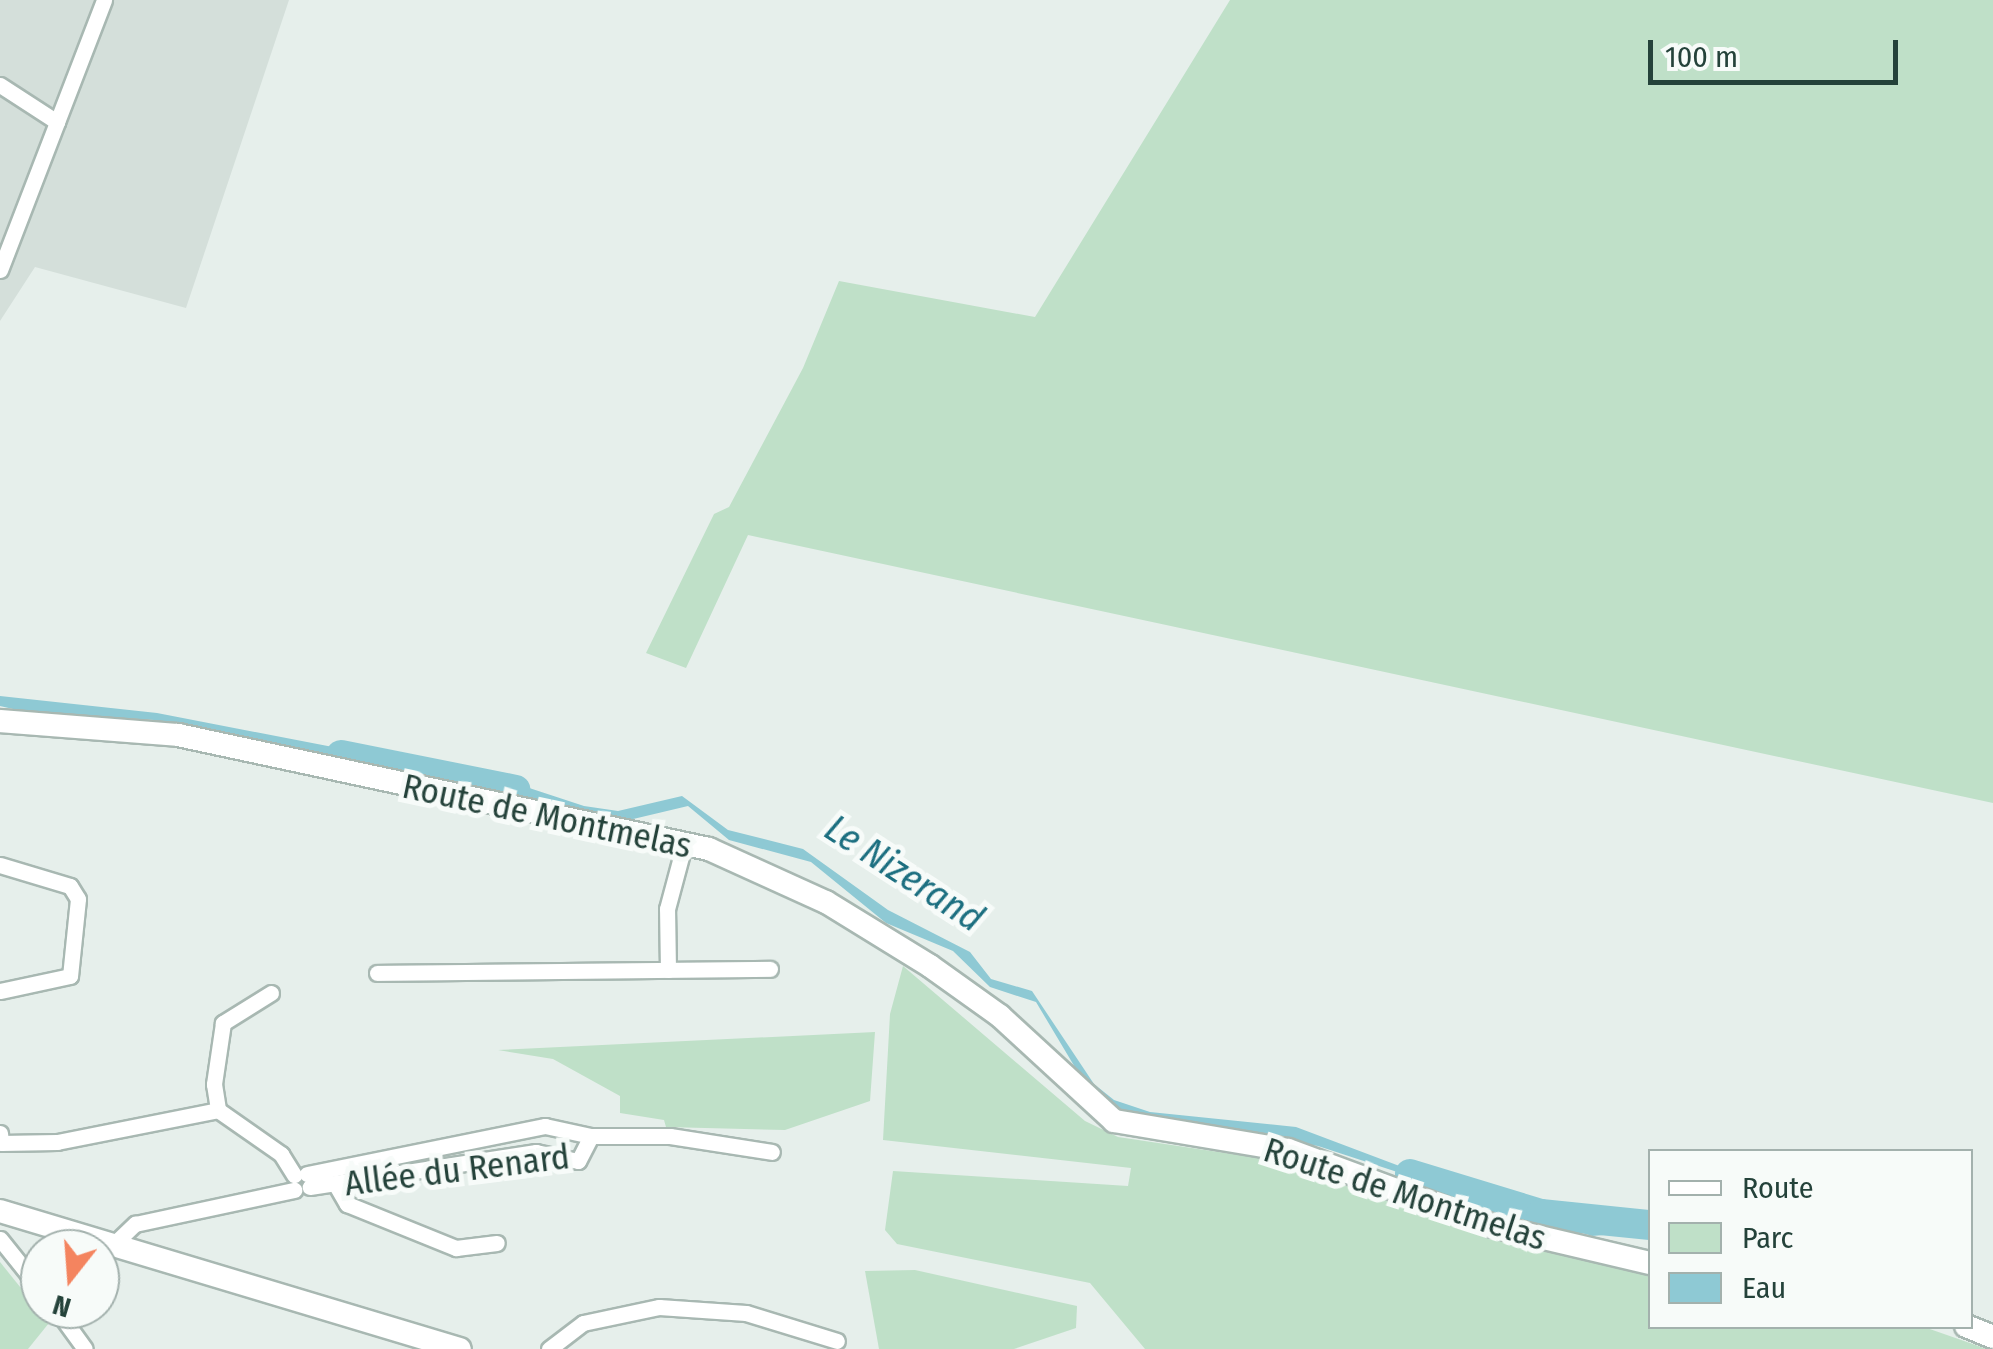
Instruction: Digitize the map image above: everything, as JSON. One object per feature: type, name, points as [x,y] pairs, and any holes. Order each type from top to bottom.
[{"type":"street","points":[[0,270],[104,0]]},
{"type":"street","points":[[0,85],[58,122]]},
{"type":"street","name":"Route de Montmelas","points":[[0,721],[178,736],[684,842],[826,902],[930,966],[1000,1016],[1114,1121],[1288,1150],[1493,1226],[1648,1263]]},
{"type":"street","points":[[668,970],[667,909],[684,842]]},
{"type":"street","points":[[0,865],[70,886],[78,899],[70,976],[0,991]]},
{"type":"street","points":[[377,973],[770,969]]},
{"type":"street","points":[[218,1110],[223,1022],[272,993]]},
{"type":"street","points":[[1,1143],[58,1142],[218,1110],[282,1154],[301,1182]]},
{"type":"street","name":"Allée du Renard","points":[[120,1238],[135,1224],[545,1126],[591,1136],[635,1133],[772,1152]]},
{"type":"street","points":[[0,1133],[1,1154]]},
{"type":"street","name":"Allée du Renard","points":[[301,1182],[338,1187],[536,1152],[578,1160],[591,1136]]},
{"type":"street","points":[[338,1187],[347,1204],[456,1248],[497,1242]]},
{"type":"street","points":[[0,1210],[66,1229]]},
{"type":"street","points":[[0,1238],[20,1263]]},
{"type":"street","points":[[120,1245],[460,1349]]},
{"type":"street","points":[[548,1349],[583,1323],[659,1307],[746,1313],[837,1341]]},
{"type":"shaded area","points":[[0,0],[289,0],[186,308],[35,267],[0,321]]},
{"type":"green space","points":[[1230,0],[1993,0],[1993,803],[748,535],[686,668],[646,653],[714,514],[729,507],[803,368],[839,281],[1035,317]]},
{"type":"green space","points":[[903,966],[1085,1121],[1118,1137],[1286,1162],[1648,1271],[1648,1329],[1930,1329],[1987,1349],[1145,1349],[1090,1283],[897,1244],[885,1230],[893,1171],[1128,1186],[1131,1168],[883,1140],[890,1014]]},
{"type":"green space","points":[[875,1032],[870,1101],[785,1130],[666,1127],[664,1120],[620,1113],[620,1096],[553,1059],[498,1050]]},
{"type":"green space","points":[[0,1262],[20,1287],[20,1329],[44,1329],[28,1349],[0,1349]]},
{"type":"green space","points":[[915,1270],[1077,1306],[1076,1328],[1014,1349],[879,1349],[865,1271]]},
{"type":"water","points":[[0,696],[157,713],[338,748],[425,776],[511,782],[584,806],[618,811],[682,796],[728,830],[803,849],[888,910],[970,952],[991,979],[1032,991],[1094,1084],[1114,1100],[1150,1112],[1296,1127],[1479,1196],[1522,1203],[1597,1228],[1648,1221],[1648,1231],[1592,1236],[1318,1146],[1119,1113],[1085,1084],[1036,1002],[990,987],[953,951],[886,923],[811,862],[729,840],[688,806],[629,820],[541,806],[510,791],[470,792],[154,720],[26,712],[0,706]]},
{"type":"waterway","points":[[341,755],[516,790]]},
{"type":"waterway","name":"Le Nizerand","points":[[1410,1174],[1541,1214],[1648,1225]]}]
